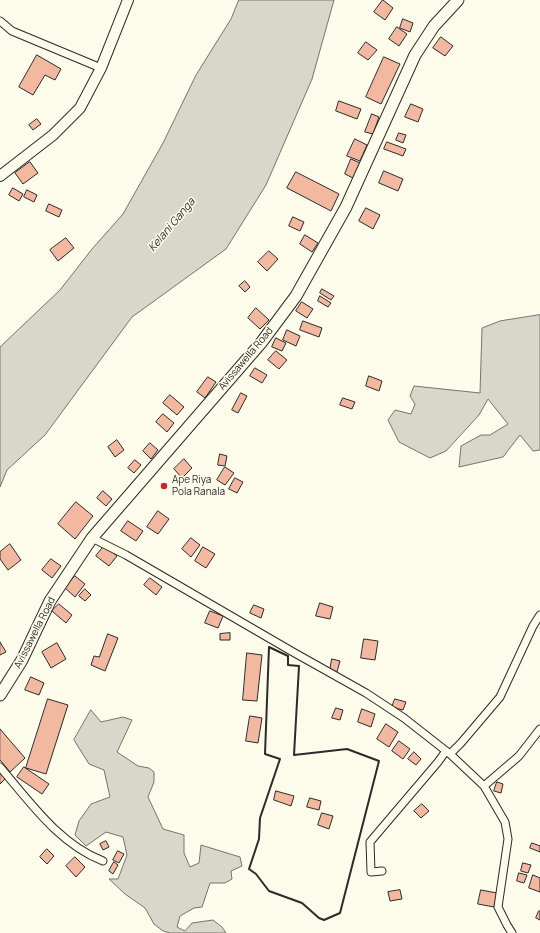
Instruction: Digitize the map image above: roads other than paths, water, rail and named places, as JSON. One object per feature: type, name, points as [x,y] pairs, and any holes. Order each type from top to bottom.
[{"type":"main road","name":"Avissawella Road","points":[[0,695],[22,660],[50,601],[92,538],[261,343],[296,296],[346,207],[415,55],[434,26],[458,0]]},
{"type":"street","points":[[0,176],[53,135],[80,108],[101,68],[128,0]]},
{"type":"street","points":[[0,21],[12,31],[101,68]]},
{"type":"street","points":[[92,538],[126,555],[366,693],[404,718],[448,752],[484,786],[506,822],[508,839],[498,907],[512,933]]},
{"type":"street","points":[[382,871],[371,872],[370,842],[438,762],[448,752],[462,743],[500,697],[533,626],[540,615]]},
{"type":"street","points":[[484,786],[519,756],[540,729]]},
{"type":"street","points":[[0,767],[53,828],[90,856],[103,861]]},
{"type":"water","name":"Kelani Ganga","points":[[239,0],[334,0],[312,79],[266,185],[226,249],[132,317],[45,435],[7,470],[0,487],[0,347],[60,290],[92,249],[123,214],[163,143],[196,75],[231,19]]},
{"type":"water","points":[[540,315],[540,450],[533,451],[520,435],[503,457],[459,467],[461,446],[481,435],[490,435],[508,424],[488,399],[479,415],[446,451],[430,458],[399,442],[388,420],[395,410],[411,414],[415,404],[410,396],[414,386],[480,393],[482,328],[500,321]]},
{"type":"water","points":[[91,710],[101,722],[123,717],[132,720],[117,752],[138,766],[149,768],[154,772],[154,782],[148,797],[163,829],[184,835],[184,853],[190,867],[199,863],[201,845],[240,857],[242,866],[231,871],[232,879],[225,883],[210,883],[202,907],[194,908],[180,916],[177,927],[185,931],[192,923],[213,920],[222,927],[226,933],[170,933],[163,931],[154,924],[145,908],[125,894],[109,879],[118,879],[127,855],[123,837],[106,832],[86,846],[75,835],[79,821],[91,804],[110,797],[104,770],[89,764],[74,740]]},
{"type":"place","name":"Ape Riya Pola Ranala","points":[[164,486]]}]
